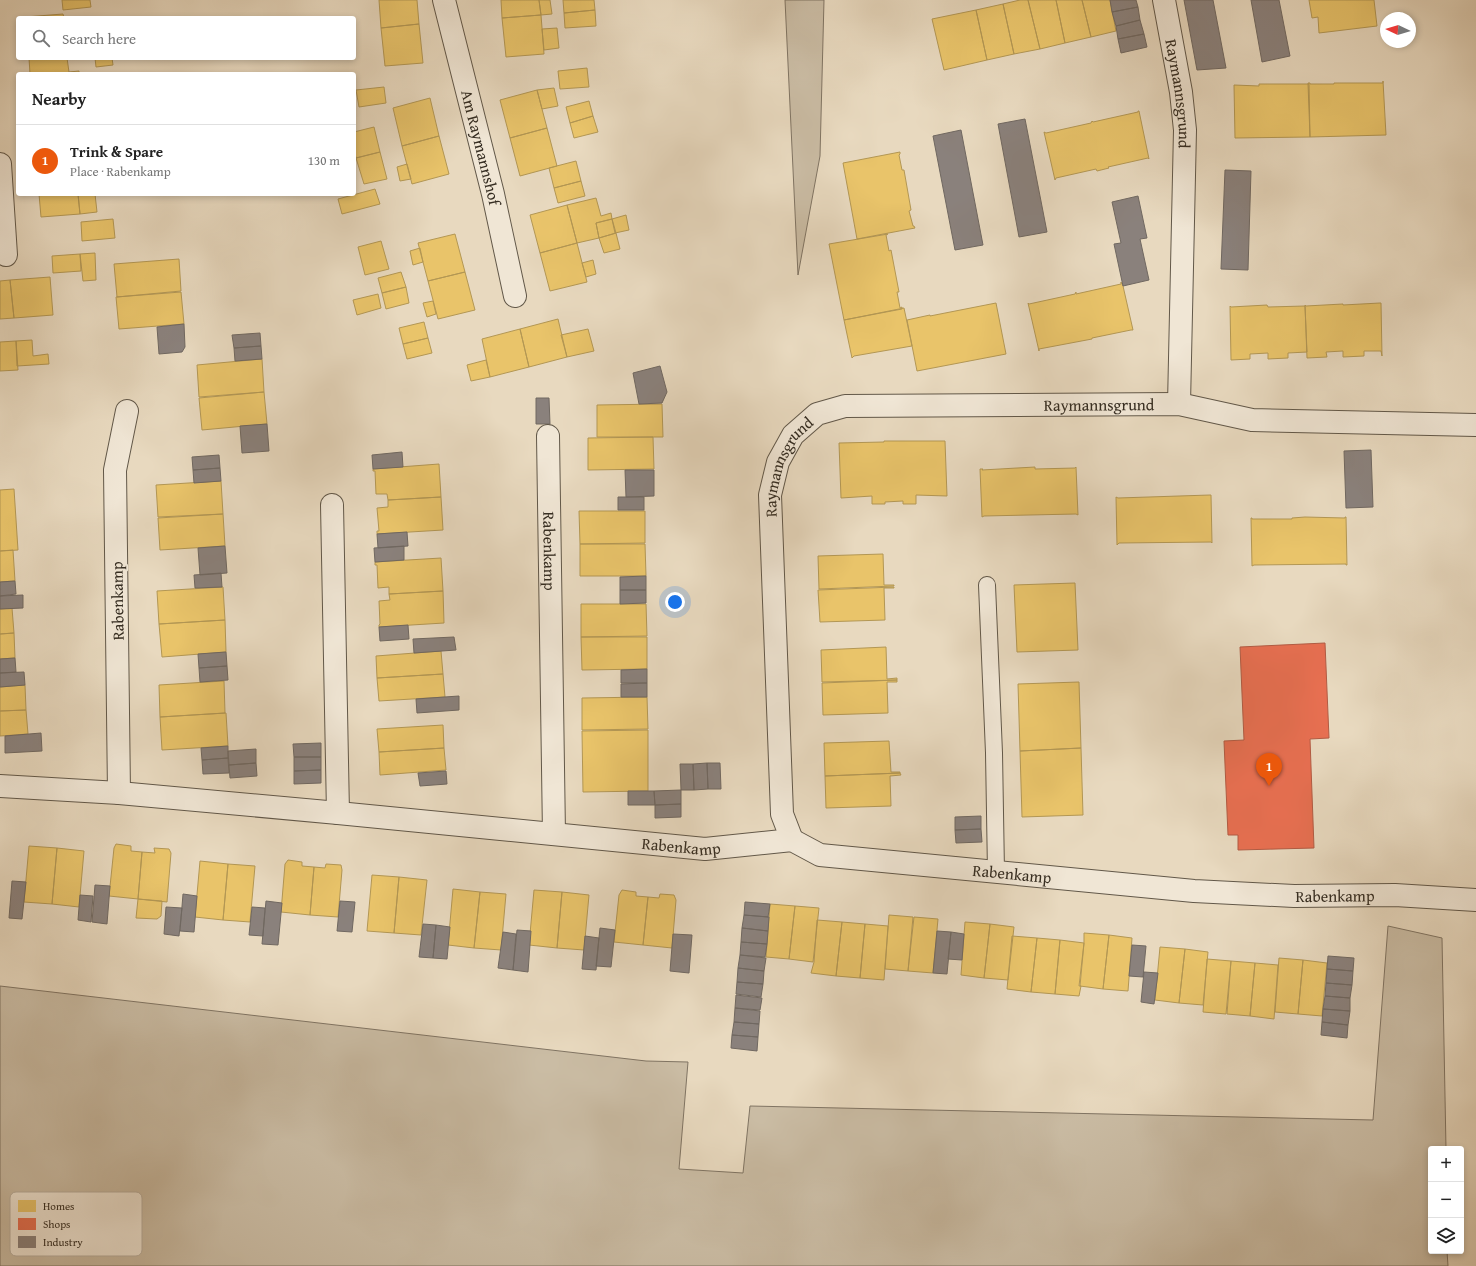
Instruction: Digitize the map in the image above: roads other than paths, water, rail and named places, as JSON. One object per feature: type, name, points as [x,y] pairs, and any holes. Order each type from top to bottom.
[{"type":"street","name":"Am Raymannshof","points":[[444,0],[493,194],[515,296]]},
{"type":"street","name":"Raymannsgrund","points":[[1164,0],[1181,92],[1185,130],[1179,404]]},
{"type":"street","points":[[0,164],[6,255]]},
{"type":"street","name":"Raymannsgrund","points":[[792,840],[782,814],[770,495],[778,462],[793,435],[817,414],[845,406],[1179,404],[1252,420],[1476,425]]},
{"type":"street","name":"Rabenkamp","points":[[119,793],[115,470],[127,411]]},
{"type":"street","name":"Rabenkamp","points":[[548,436],[554,834]]},
{"type":"street","points":[[332,505],[338,813]]},
{"type":"street","name":"Rabenkamp","points":[[0,786],[119,793],[704,849],[792,840],[820,855],[1194,891],[1294,896],[1395,895],[1476,900]]},
{"type":"lane","points":[[987,585],[994,753],[996,872]]},
{"type":"place","name":"Trink & Spare","points":[[1269,786]]}]
